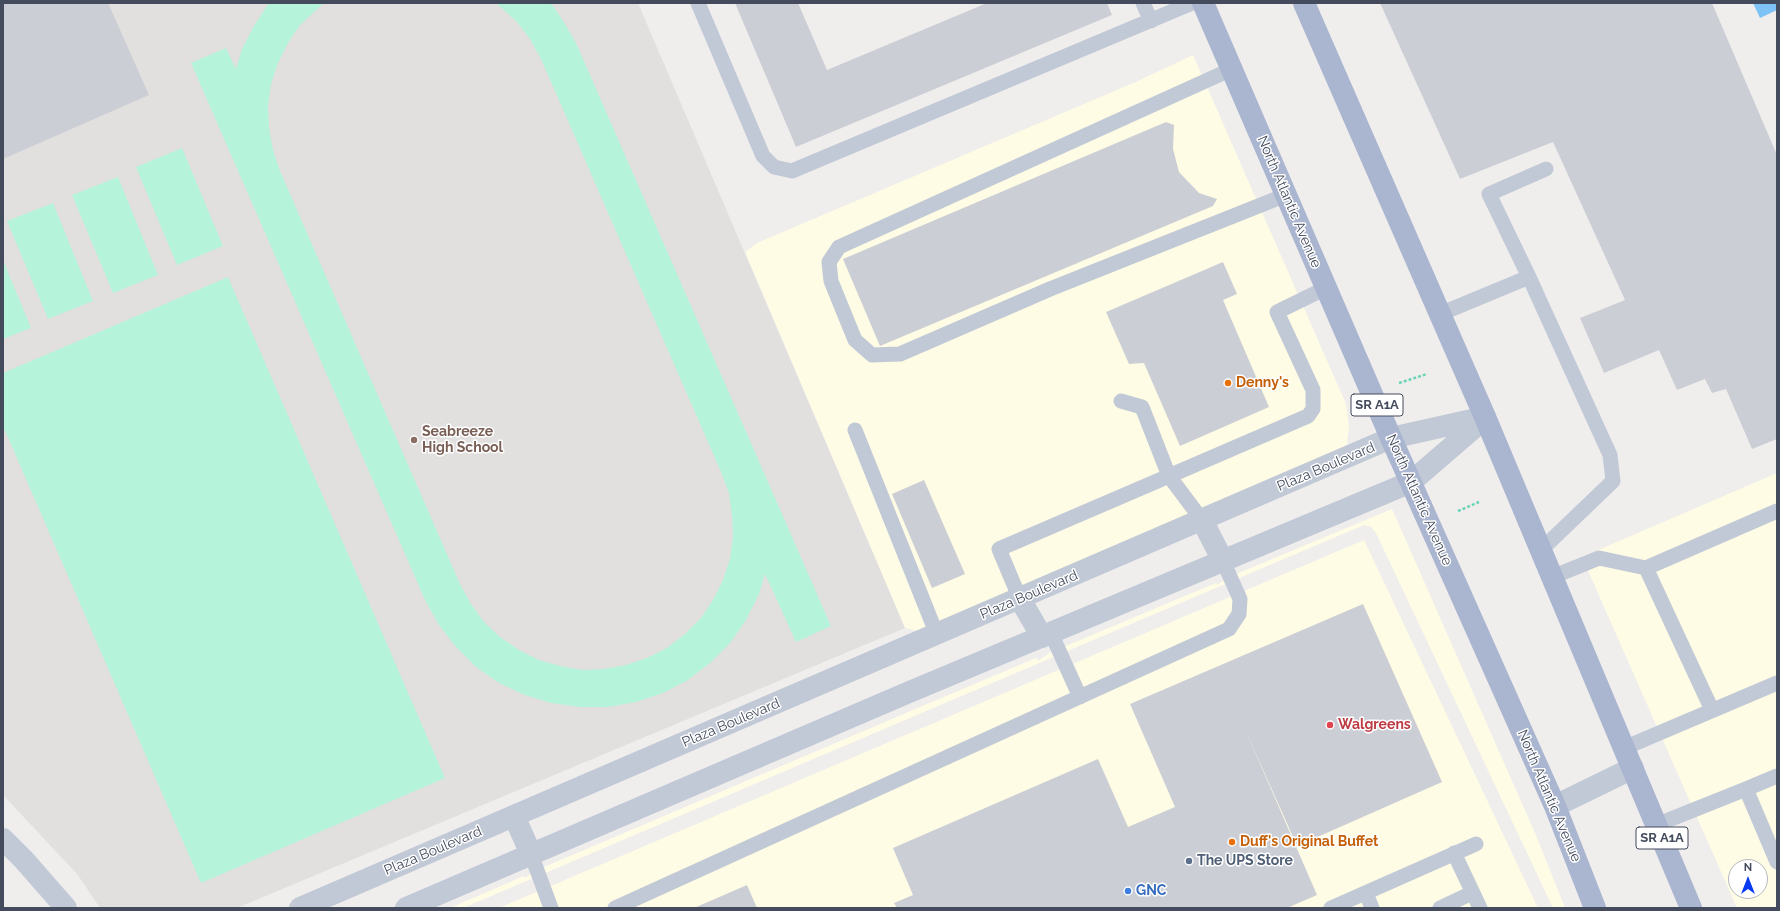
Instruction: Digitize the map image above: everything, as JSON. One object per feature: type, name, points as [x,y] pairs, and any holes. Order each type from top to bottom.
[{"type":"main road","name":"North Atlantic Avenue","points":[[1203,3],[1391,438],[1555,806],[1595,908]]},
{"type":"main road","name":"SR A1A","points":[[1304,3],[1485,417],[1691,908]]},
{"type":"street","name":"Plaza Boulevard","points":[[300,908],[937,635],[1391,438],[1485,417]]},
{"type":"street","points":[[406,908],[1046,635],[1411,482],[1485,417]]},
{"type":"street","points":[[1202,520],[1222,561]]},
{"type":"street","points":[[1020,599],[1046,635]]},
{"type":"street","points":[[1555,806],[1633,768]]},
{"type":"street","points":[[514,816],[531,854]]},
{"type":"street","points":[[3,839],[24,860],[66,908]]},
{"type":"lane","points":[[698,3],[763,156],[774,167],[792,171],[1192,3]]},
{"type":"lane","points":[[1143,3],[1151,21]]},
{"type":"lane","points":[[1232,69],[839,247],[829,262],[831,281],[855,340],[872,354],[900,354],[1050,289],[1286,195]]},
{"type":"lane","points":[[1541,550],[1613,481],[1610,455],[1489,194],[1546,169]]},
{"type":"lane","points":[[1440,314],[1528,277]]},
{"type":"lane","points":[[1020,599],[999,549],[1308,416],[1313,409],[1313,390],[1277,312],[1326,288]]},
{"type":"lane","points":[[1121,401],[1142,407],[1169,476],[1202,520]]},
{"type":"lane","points":[[855,430],[937,635]]},
{"type":"lane","points":[[1552,577],[1599,558],[1646,568],[1777,511]]},
{"type":"lane","points":[[615,908],[1229,629],[1239,614],[1240,599],[1222,561]]},
{"type":"lane","points":[[1646,568],[1712,710]]},
{"type":"lane","points":[[1046,635],[1080,698]]},
{"type":"lane","points":[[1624,748],[1777,683]]},
{"type":"lane","points":[[1656,825],[1777,776]]},
{"type":"lane","points":[[1746,789],[1777,862]]},
{"type":"lane","points":[[1332,908],[1476,844]]},
{"type":"lane","points":[[1454,853],[1480,908]]},
{"type":"lane","points":[[531,854],[551,908]]},
{"type":"lane","points":[[1366,893],[1372,908]]},
{"type":"lane","points":[[1440,908],[1472,893]]},
{"type":"path","points":[[1398,384],[1427,374]]},
{"type":"path","points":[[1458,511],[1480,502]]},
{"type":"shaded area","name":"Seabreeze High School","points":[[3,3],[638,3],[905,628],[237,908],[100,908],[77,874],[3,795]]},
{"type":"shaded area","points":[[1193,55],[1346,404],[1349,426],[1347,443],[1352,455],[937,635],[905,628],[745,252],[757,243],[1138,81]]},
{"type":"shaded area","points":[[1777,473],[1777,908],[1737,908],[1733,899],[1768,899],[1768,859],[1728,859],[1728,888],[1582,557]]},
{"type":"shaded area","points":[[1392,509],[1535,833],[1565,908],[1553,908],[1376,533],[1371,527],[1364,525],[463,908],[450,908],[524,876],[525,878],[537,870],[1036,658],[1038,661],[1049,653],[1216,583],[1217,585],[1229,577]]},
{"type":"shaded area","points":[[1364,540],[1538,908],[499,908]]},
{"type":"green space","points":[[269,3],[324,3],[300,25],[288,43],[278,63],[271,84],[268,106],[269,128],[273,150],[280,171],[460,584],[471,604],[484,622],[500,637],[519,650],[539,660],[560,666],[582,670],[604,669],[626,665],[647,658],[667,648],[685,634],[701,618],[713,600],[723,580],[730,559],[733,537],[729,493],[721,472],[541,59],[530,39],[517,22],[496,3],[551,3],[576,43],[831,626],[796,642],[765,574],[759,594],[746,620],[730,643],[710,663],[688,680],[663,693],[636,702],[608,707],[580,707],[551,703],[525,695],[499,683],[476,667],[456,647],[439,625],[425,600],[191,63],[226,48],[236,69],[242,49],[255,24]]},
{"type":"green space","points":[[182,148],[223,246],[177,265],[136,167]]},
{"type":"green space","points":[[118,177],[158,275],[113,293],[72,195]]},
{"type":"green space","points":[[53,203],[93,301],[48,319],[7,221]]},
{"type":"green space","points":[[3,260],[31,328],[3,339]]},
{"type":"green space","points":[[228,277],[445,778],[201,883],[3,426],[3,373]]},
{"type":"water","points":[[1753,3],[1777,3],[1777,10],[1760,18]]},
{"type":"building","points":[[3,3],[108,3],[149,95],[3,159]]},
{"type":"building","points":[[735,3],[798,3],[827,70],[987,3],[1107,3],[1112,15],[796,147]]},
{"type":"building","points":[[1380,3],[1712,3],[1777,155],[1777,439],[1752,449],[1726,389],[1712,393],[1705,379],[1677,390],[1659,350],[1604,373],[1580,318],[1625,300],[1553,142],[1460,179]]},
{"type":"building","points":[[1166,122],[1174,125],[1173,149],[1179,172],[1199,193],[1217,199],[1213,206],[880,346],[843,259]]},
{"type":"building","points":[[1223,262],[1237,294],[1223,300],[1269,407],[1180,446],[1144,363],[1129,364],[1106,312]]},
{"type":"building","points":[[924,480],[965,574],[932,588],[892,494]]},
{"type":"building","points":[[1363,604],[1442,782],[1297,846],[1245,729],[1317,895],[1287,908],[897,908],[894,903],[913,895],[893,848],[1098,759],[1128,827],[1175,807],[1130,704]]},
{"type":"building","points":[[747,885],[757,908],[694,908]]},
{"type":"place","name":"Denny's","points":[[1228,383]]},
{"type":"place","name":"Seabreeze High School","points":[[414,440]]},
{"type":"place","name":"Walgreens","points":[[1330,725]]},
{"type":"place","name":"Duff's Original Buffet","points":[[1232,842]]},
{"type":"place","name":"The UPS Store","points":[[1189,861]]},
{"type":"place","name":"GNC","points":[[1128,891]]}]
